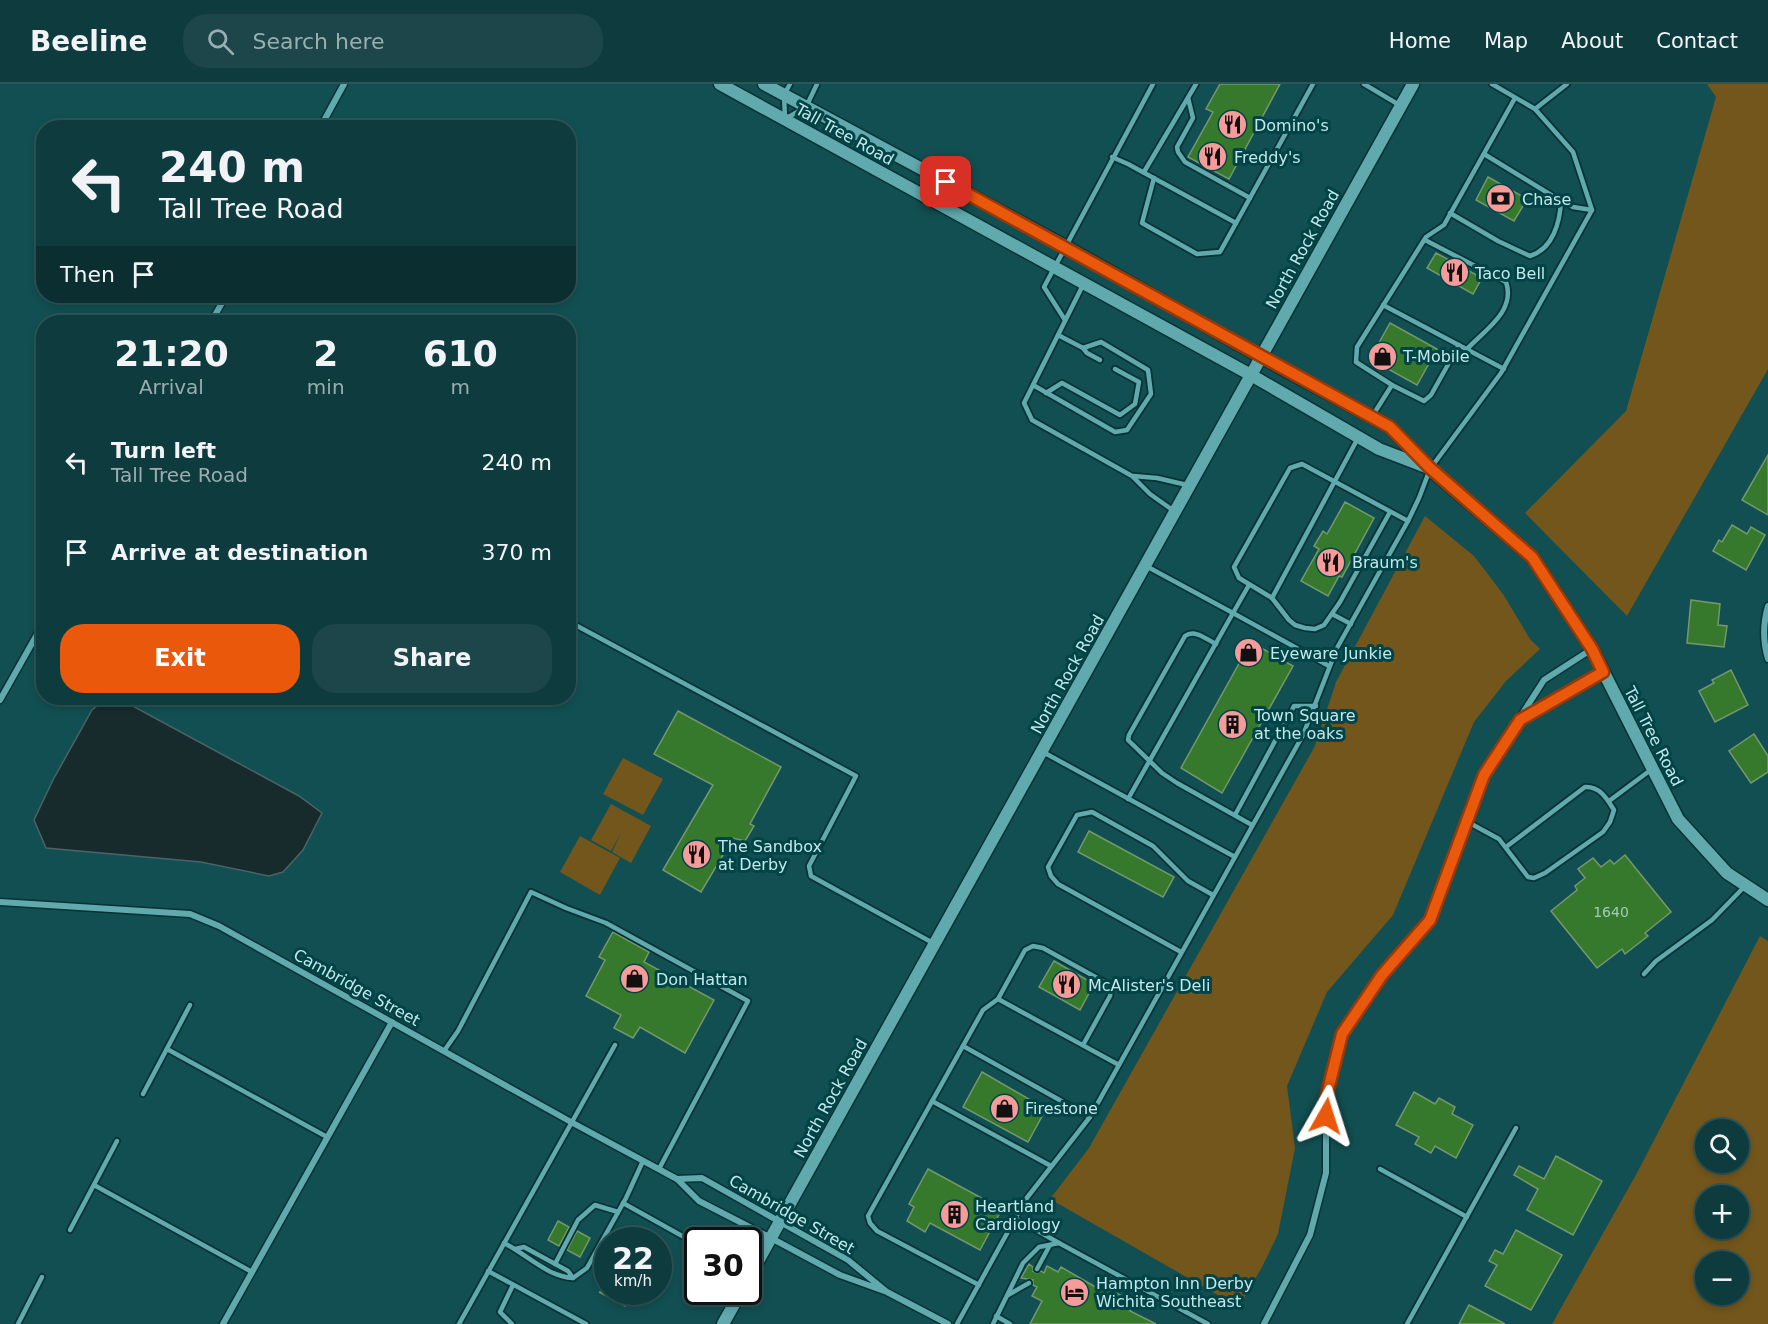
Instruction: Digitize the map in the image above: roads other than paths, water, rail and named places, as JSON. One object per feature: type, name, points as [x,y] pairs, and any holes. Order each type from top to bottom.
[{"type":"street","points":[[324,120],[344,84]]},
{"type":"street","name":"Tall Tree Road","points":[[720,84],[1251,375],[1379,449],[1430,468]]},
{"type":"street","name":"Tall Tree Road","points":[[764,84],[787,89],[806,107],[1065,246],[1390,427],[1430,468],[1532,557],[1592,649],[1678,819],[1727,873],[1768,900]]},
{"type":"street","name":"North Rock Road","points":[[762,1254],[1413,84]]},
{"type":"street","points":[[1768,606],[1764,622],[1764,637],[1768,659]]},
{"type":"street","points":[[0,700],[36,636]]},
{"type":"street","points":[[1264,1324],[1310,1235],[1326,1173],[1326,1098],[1342,1034],[1382,975],[1430,920],[1484,775],[1544,680],[1592,649]]},
{"type":"street","points":[[1520,720],[1603,672]]},
{"type":"street","name":"Cambridge Street","points":[[0,902],[190,914],[219,926],[677,1179],[699,1201],[840,1275],[887,1292],[948,1324]]},
{"type":"street","points":[[223,1324],[392,1022]]},
{"type":"street","name":"Cambridge Street","points":[[677,1179],[702,1178],[848,1260],[887,1292]]},
{"type":"street","points":[[723,1324],[734,1305]]},
{"type":"lane","points":[[785,119],[806,107],[817,84]]},
{"type":"lane","points":[[1065,320],[1044,287],[1153,84]]},
{"type":"lane","points":[[1144,172],[1196,84]]},
{"type":"lane","points":[[1154,178],[1142,223],[1197,254],[1220,252],[1313,84]]},
{"type":"lane","points":[[1364,84],[1401,106]]},
{"type":"lane","points":[[957,1324],[1026,1199],[1090,1117],[1303,735],[1316,706],[1329,666],[1408,521],[1430,468],[1504,369],[1592,210],[1573,152],[1535,109],[1491,84]]},
{"type":"lane","points":[[1535,109],[1567,84]]},
{"type":"lane","points":[[785,119],[787,89]]},
{"type":"lane","points":[[1188,98],[1193,118],[1177,147],[1181,158],[1250,198]]},
{"type":"lane","points":[[1459,345],[1431,395],[1424,401],[1392,385],[1356,362],[1357,347],[1425,240],[1444,225],[1515,98]]},
{"type":"lane","points":[[1484,154],[1561,201],[1573,207],[1592,210]]},
{"type":"lane","points":[[1112,157],[1144,172],[1236,224]]},
{"type":"lane","points":[[1450,213],[1498,241],[1530,256],[1542,252],[1552,236],[1560,217],[1561,201]]},
{"type":"lane","points":[[1425,240],[1506,282],[1509,291],[1508,300],[1501,315],[1467,349]]},
{"type":"lane","points":[[1084,283],[1024,403],[1032,420],[1132,476],[1150,494],[1175,512]]},
{"type":"lane","points":[[1383,305],[1504,369]]},
{"type":"lane","points":[[1058,335],[1100,360]]},
{"type":"lane","points":[[1033,385],[1115,432],[1127,430],[1151,394],[1148,370],[1101,342],[1083,348]]},
{"type":"lane","points":[[1046,393],[1062,383],[1120,415],[1135,404],[1139,382],[1115,369]]},
{"type":"lane","points":[[1372,417],[1392,385]]},
{"type":"lane","points":[[1272,598],[1359,437]]},
{"type":"lane","points":[[1390,512],[1332,614],[1324,625],[1315,629],[1305,628],[1289,620],[1272,598],[1239,578],[1234,567],[1290,468],[1302,464],[1408,521]]},
{"type":"lane","points":[[1132,476],[1157,478],[1190,486]]},
{"type":"lane","points":[[1145,566],[1329,666]]},
{"type":"lane","points":[[1128,799],[1249,585]]},
{"type":"lane","points":[[1332,614],[1351,624]]},
{"type":"lane","points":[[576,625],[856,776],[809,866],[811,876],[935,944]]},
{"type":"lane","points":[[1216,644],[1196,633],[1189,633],[1185,636],[1128,740],[1133,747],[1177,783],[1252,825]]},
{"type":"lane","points":[[1235,815],[1294,706],[1316,706]]},
{"type":"lane","points":[[1042,752],[1235,857]]},
{"type":"lane","points":[[1609,801],[1652,769]]},
{"type":"lane","points":[[1466,821],[1499,839],[1528,877],[1534,878],[1545,873],[1603,832],[1614,810],[1598,789],[1592,786],[1585,787],[1506,847]]},
{"type":"lane","points":[[1182,952],[1058,884],[1050,876],[1048,867],[1077,815],[1092,812],[1153,846],[1188,881],[1213,895]]},
{"type":"lane","points":[[1644,975],[1656,961],[1724,910],[1746,885]]},
{"type":"lane","points":[[444,1051],[458,1031],[531,892],[616,928],[748,1001],[659,1169]]},
{"type":"lane","points":[[978,1285],[876,1231],[868,1216],[983,1010],[998,999],[1025,950],[1033,946],[1043,948],[1108,984],[1111,989],[1110,996],[1083,1045]]},
{"type":"lane","points":[[998,999],[1119,1065]]},
{"type":"lane","points":[[143,1094],[190,1005]]},
{"type":"lane","points":[[459,1324],[615,1045]]},
{"type":"lane","points":[[963,1046],[1090,1117]]},
{"type":"lane","points":[[167,1049],[327,1137]]},
{"type":"lane","points":[[932,1101],[1051,1166]]},
{"type":"lane","points":[[1407,1324],[1516,1128]]},
{"type":"lane","points":[[70,1230],[117,1141]]},
{"type":"lane","points":[[504,1243],[522,1256],[564,1278],[573,1278],[586,1268],[623,1203],[643,1161]]},
{"type":"lane","points":[[1380,1169],[1467,1217]]},
{"type":"lane","points":[[94,1185],[252,1272]]},
{"type":"lane","points":[[623,1203],[684,1237]]},
{"type":"lane","points":[[555,1264],[578,1220],[595,1205],[618,1212]]},
{"type":"lane","points":[[1015,1218],[1208,1324]]},
{"type":"lane","points":[[993,1324],[1023,1263],[1039,1248],[1059,1243]]},
{"type":"lane","points":[[1037,1269],[1050,1245]]},
{"type":"lane","points":[[515,1249],[524,1246],[568,1270],[573,1278]]},
{"type":"lane","points":[[488,1271],[586,1324]]},
{"type":"lane","points":[[25,1324],[19,1323],[42,1277]]},
{"type":"lane","points":[[1006,1297],[1029,1283]]},
{"type":"lane","points":[[512,1324],[500,1312],[513,1285]]},
{"type":"lane","points":[[996,1316],[1010,1324]]},
{"type":"water","points":[[98,705],[131,705],[299,796],[322,813],[303,850],[283,872],[269,876],[201,862],[46,848],[34,820],[53,780],[92,710]]},
{"type":"place","name":"Domino's","points":[[1233,125]]},
{"type":"place","name":"Freddy's","points":[[1213,157]]},
{"type":"place","name":"Chase","points":[[1501,199]]},
{"type":"place","name":"Taco Bell","points":[[1454,273]]},
{"type":"place","name":"T-Mobile","points":[[1382,356]]},
{"type":"place","name":"Braum's","points":[[1331,562]]},
{"type":"place","name":"Eyeware Junkie","points":[[1249,653]]},
{"type":"place","name":"Town Square at the oaks","points":[[1233,724]]},
{"type":"place","name":"The Sandbox at Derby","points":[[697,855]]},
{"type":"place","name":"Don Hattan","points":[[635,979]]},
{"type":"place","name":"McAlister's Deli","points":[[1067,985]]},
{"type":"place","name":"Firestone","points":[[1004,1108]]},
{"type":"place","name":"Heartland Cardiology","points":[[954,1215]]},
{"type":"place","name":"Hampton Inn Derby Wichita Southeast","points":[[1075,1292]]}]
